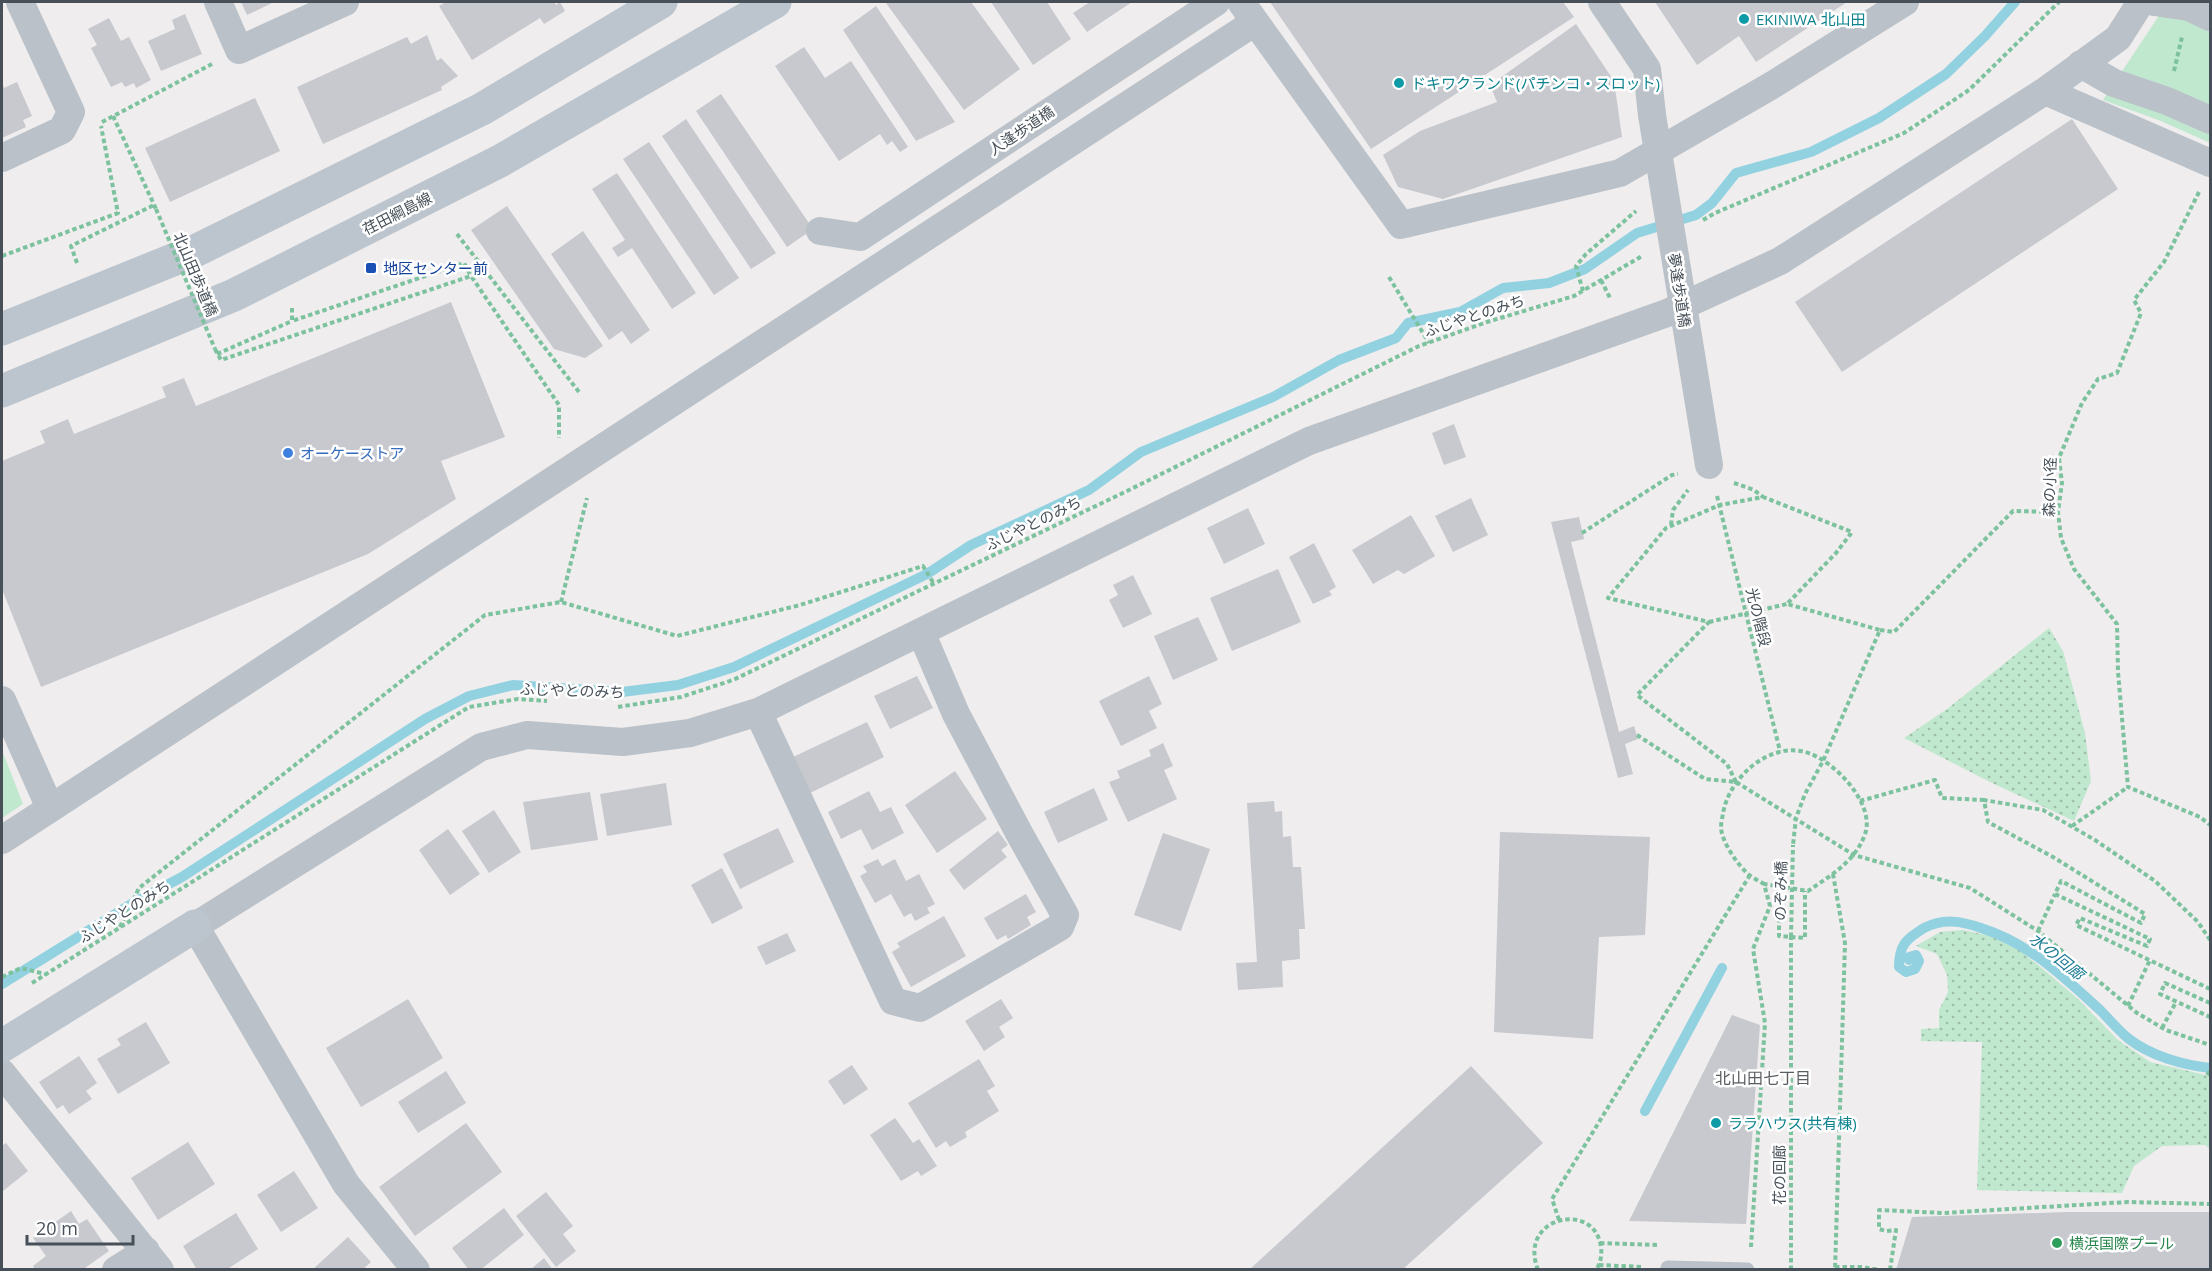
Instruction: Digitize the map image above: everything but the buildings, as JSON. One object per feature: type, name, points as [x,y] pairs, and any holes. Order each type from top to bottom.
[{"type":"main road","points":[[2,329],[195,251],[482,109],[662,2]]},
{"type":"main road","name":"荏田綱島線","points":[[2,391],[234,295],[500,161],[775,2]]},
{"type":"main road","points":[[2,1046],[195,926]]},
{"type":"street","points":[[2,158],[45,148],[62,130],[71,112],[20,2]]},
{"type":"street","points":[[218,2],[239,50],[345,2]]},
{"type":"street","name":"人逢歩道橋","points":[[820,231],[860,237],[1216,2]]},
{"type":"street","name":"夢逢歩道橋","points":[[1602,2],[1647,69],[1652,115],[1709,465]]},
{"type":"street","points":[[2,840],[1248,12],[1401,225],[1620,174],[1774,84],[1905,2]]},
{"type":"street","points":[[408,1266],[346,1185],[195,926],[481,747],[527,735],[623,742],[690,733],[758,712],[1309,441],[1667,313],[1780,261],[2044,92],[2118,38],[2141,2]]},
{"type":"street","points":[[2154,2],[2200,12]]},
{"type":"street","points":[[2081,64],[2114,83],[2167,101],[2211,120]]},
{"type":"street","points":[[2044,92],[2206,175]]},
{"type":"street","points":[[758,712],[893,1001],[920,1008],[1060,927],[1065,915],[956,714],[921,632]]},
{"type":"street","points":[[2,700],[50,808]]},
{"type":"street","points":[[2,1073],[80,1173],[153,1260],[116,1269]]},
{"type":"lane","points":[[1668,1268],[1747,1269]]},
{"type":"path","points":[[1696,224],[1715,213],[1904,133],[1969,90],[2059,2]]},
{"type":"path","points":[[2167,101],[2200,12]]},
{"type":"path","points":[[67,120],[95,125],[239,50]]},
{"type":"path","name":"北山田歩道橋","points":[[113,116],[155,207],[216,351]]},
{"type":"path","points":[[2,256],[118,213],[101,122]]},
{"type":"path","name":"森の小径","points":[[2128,787],[2118,672],[2117,624],[2074,569],[2061,538],[2058,512],[2062,483],[2059,458],[2082,403],[2098,379],[2117,373],[2141,313],[2134,300],[2164,262],[2206,175]]},
{"type":"path","points":[[1583,291],[1576,266],[1586,254],[1636,211],[1638,200]]},
{"type":"path","points":[[79,269],[71,246],[155,207]]},
{"type":"path","points":[[109,216],[113,226]]},
{"type":"path","points":[[458,234],[579,392]]},
{"type":"path","name":"ふじやとのみち","points":[[617,707],[681,697],[733,680],[1419,346],[1487,322],[1574,296],[1649,252]]},
{"type":"path","points":[[471,276],[221,360],[216,351],[292,321],[464,263],[559,405],[559,445]]},
{"type":"path","points":[[1389,277],[1429,342]]},
{"type":"path","points":[[292,308],[292,321]]},
{"type":"path","points":[[1582,533],[1671,475],[1709,465]]},
{"type":"path","points":[[1671,525],[1673,510],[1689,491],[1687,484]]},
{"type":"path","points":[[1754,490],[1763,497],[1852,532],[1836,553],[1787,604]]},
{"type":"path","points":[[561,602],[588,494]]},
{"type":"path","points":[[1763,497],[1719,503],[1671,525],[1608,598],[1709,622],[1787,604],[1894,632],[2013,511],[2058,512]]},
{"type":"path","name":"光の階段","points":[[1719,503],[1780,752]]},
{"type":"path","points":[[120,926],[140,888],[485,615],[561,602],[677,636],[800,605],[923,566],[933,582]]},
{"type":"path","points":[[1709,622],[1637,695],[1726,764],[1736,783]]},
{"type":"path","name":"のぞみ橋","points":[[1791,937],[1793,845],[1796,818],[1880,630]]},
{"type":"path","name":"ふじやとのみち","points":[[28,986],[469,707],[518,699],[551,701]]},
{"type":"path","points":[[1637,735],[1705,779],[1736,783],[1854,855],[1970,888],[2038,932],[2128,1006],[2162,1028],[2211,1045]]},
{"type":"path","points":[[1780,752],[1806,752],[1823,761],[1845,778],[1865,811],[1866,832],[1854,855],[1833,874],[1808,891],[1764,884],[1745,872],[1729,848],[1721,828],[1725,802],[1736,783],[1756,763],[1780,752]]},
{"type":"path","points":[[1860,801],[1935,780],[1942,798],[1984,800],[2043,810],[2072,826],[2155,881],[2198,922],[2211,940]]},
{"type":"path","points":[[2072,826],[2128,787],[2200,817],[2211,825]]},
{"type":"path","points":[[1984,800],[1988,822],[2053,857],[2145,914],[2141,923],[2061,881],[2038,932]]},
{"type":"path","points":[[1833,874],[1845,943],[1835,1268],[1880,1269]]},
{"type":"path","points":[[1559,1220],[1552,1199],[1750,875]]},
{"type":"path","points":[[1747,1269],[1751,1248],[1765,1023],[1753,949],[1770,906],[1764,884]]},
{"type":"path","points":[[1779,887],[1779,936],[1805,938],[1804,891]]},
{"type":"path","points":[[2055,894],[2151,939],[2147,946],[2080,918],[2076,926],[2211,989]]},
{"type":"path","name":"花の回廊","points":[[1791,937],[1791,1269]]},
{"type":"path","points":[[2128,1006],[2150,960]]},
{"type":"path","points":[[2,977],[21,968],[46,974]]},
{"type":"path","points":[[2211,1003],[2166,983],[2160,994],[2211,1017]]},
{"type":"path","points":[[2162,1028],[2175,1002]]},
{"type":"path","points":[[2207,1075],[2211,1071]]},
{"type":"path","points":[[1890,1269],[1896,1230],[1879,1229],[1879,1210],[1943,1214],[2128,1202],[2211,1204]]},
{"type":"path","points":[[1538,1269],[1534,1259],[1534,1247],[1538,1236],[1545,1227],[1559,1220],[1577,1220],[1596,1232],[1602,1254],[1598,1267],[1668,1268]]},
{"type":"green space","points":[[2168,2],[2210,2],[2210,143],[2161,121],[2103,100]]},
{"type":"green space","points":[[2049,628],[2063,651],[2085,733],[2091,781],[2074,821],[1992,783],[1904,738],[1947,709]]},
{"type":"green space","points":[[2,750],[23,804],[2,818]]},
{"type":"green space","points":[[1963,930],[2005,939],[2077,998],[2118,1040],[2150,1062],[2210,1076],[2210,1149],[2205,1145],[2162,1146],[2134,1166],[2122,1193],[1977,1190],[1982,1042],[1921,1041],[1921,1029],[1939,1028],[1939,1010],[1948,992],[1947,975],[1937,954],[1916,946],[1940,932]]},
{"type":"waterway","points":[[2,984],[133,903],[182,877],[425,719],[469,696],[513,685],[622,692],[678,685],[734,667],[927,574],[971,545],[1089,490],[1141,452],[1273,397],[1339,360],[1396,338],[1408,323],[1460,312],[1503,288],[1549,283],[1585,269],[1637,233],[1696,215],[1712,203],[1736,173],[1811,152],[1879,118],[1946,74],[1985,36],[2015,2]]},
{"type":"waterway","name":"水の回廊","points":[[1909,960],[1909,957],[1916,955],[1919,961],[1915,969],[1906,972],[1899,967],[1900,953],[1905,943],[1931,925],[1952,922],[1998,934],[2015,942],[2045,962],[2100,1010],[2125,1036],[2138,1045],[2168,1059],[2210,1068]]},
{"type":"waterway","points":[[1645,1111],[1722,968]]},
{"type":"place","name":"EKINIWA 北山田","points":[[1744,19]]},
{"type":"place","name":"ドキワクランド(パチンコ・スロット)","points":[[1399,83]]},
{"type":"place","name":"地区センター前","points":[[371,268]]},
{"type":"place","name":"オーケーストア","points":[[288,453]]},
{"type":"place","name":"ララハウス(共有棟)","points":[[1716,1123]]},
{"type":"place","name":"横浜国際プール","points":[[2057,1243]]},
{"type":"district","name":"北山田七丁目","points":[[1763,1078]]}]
